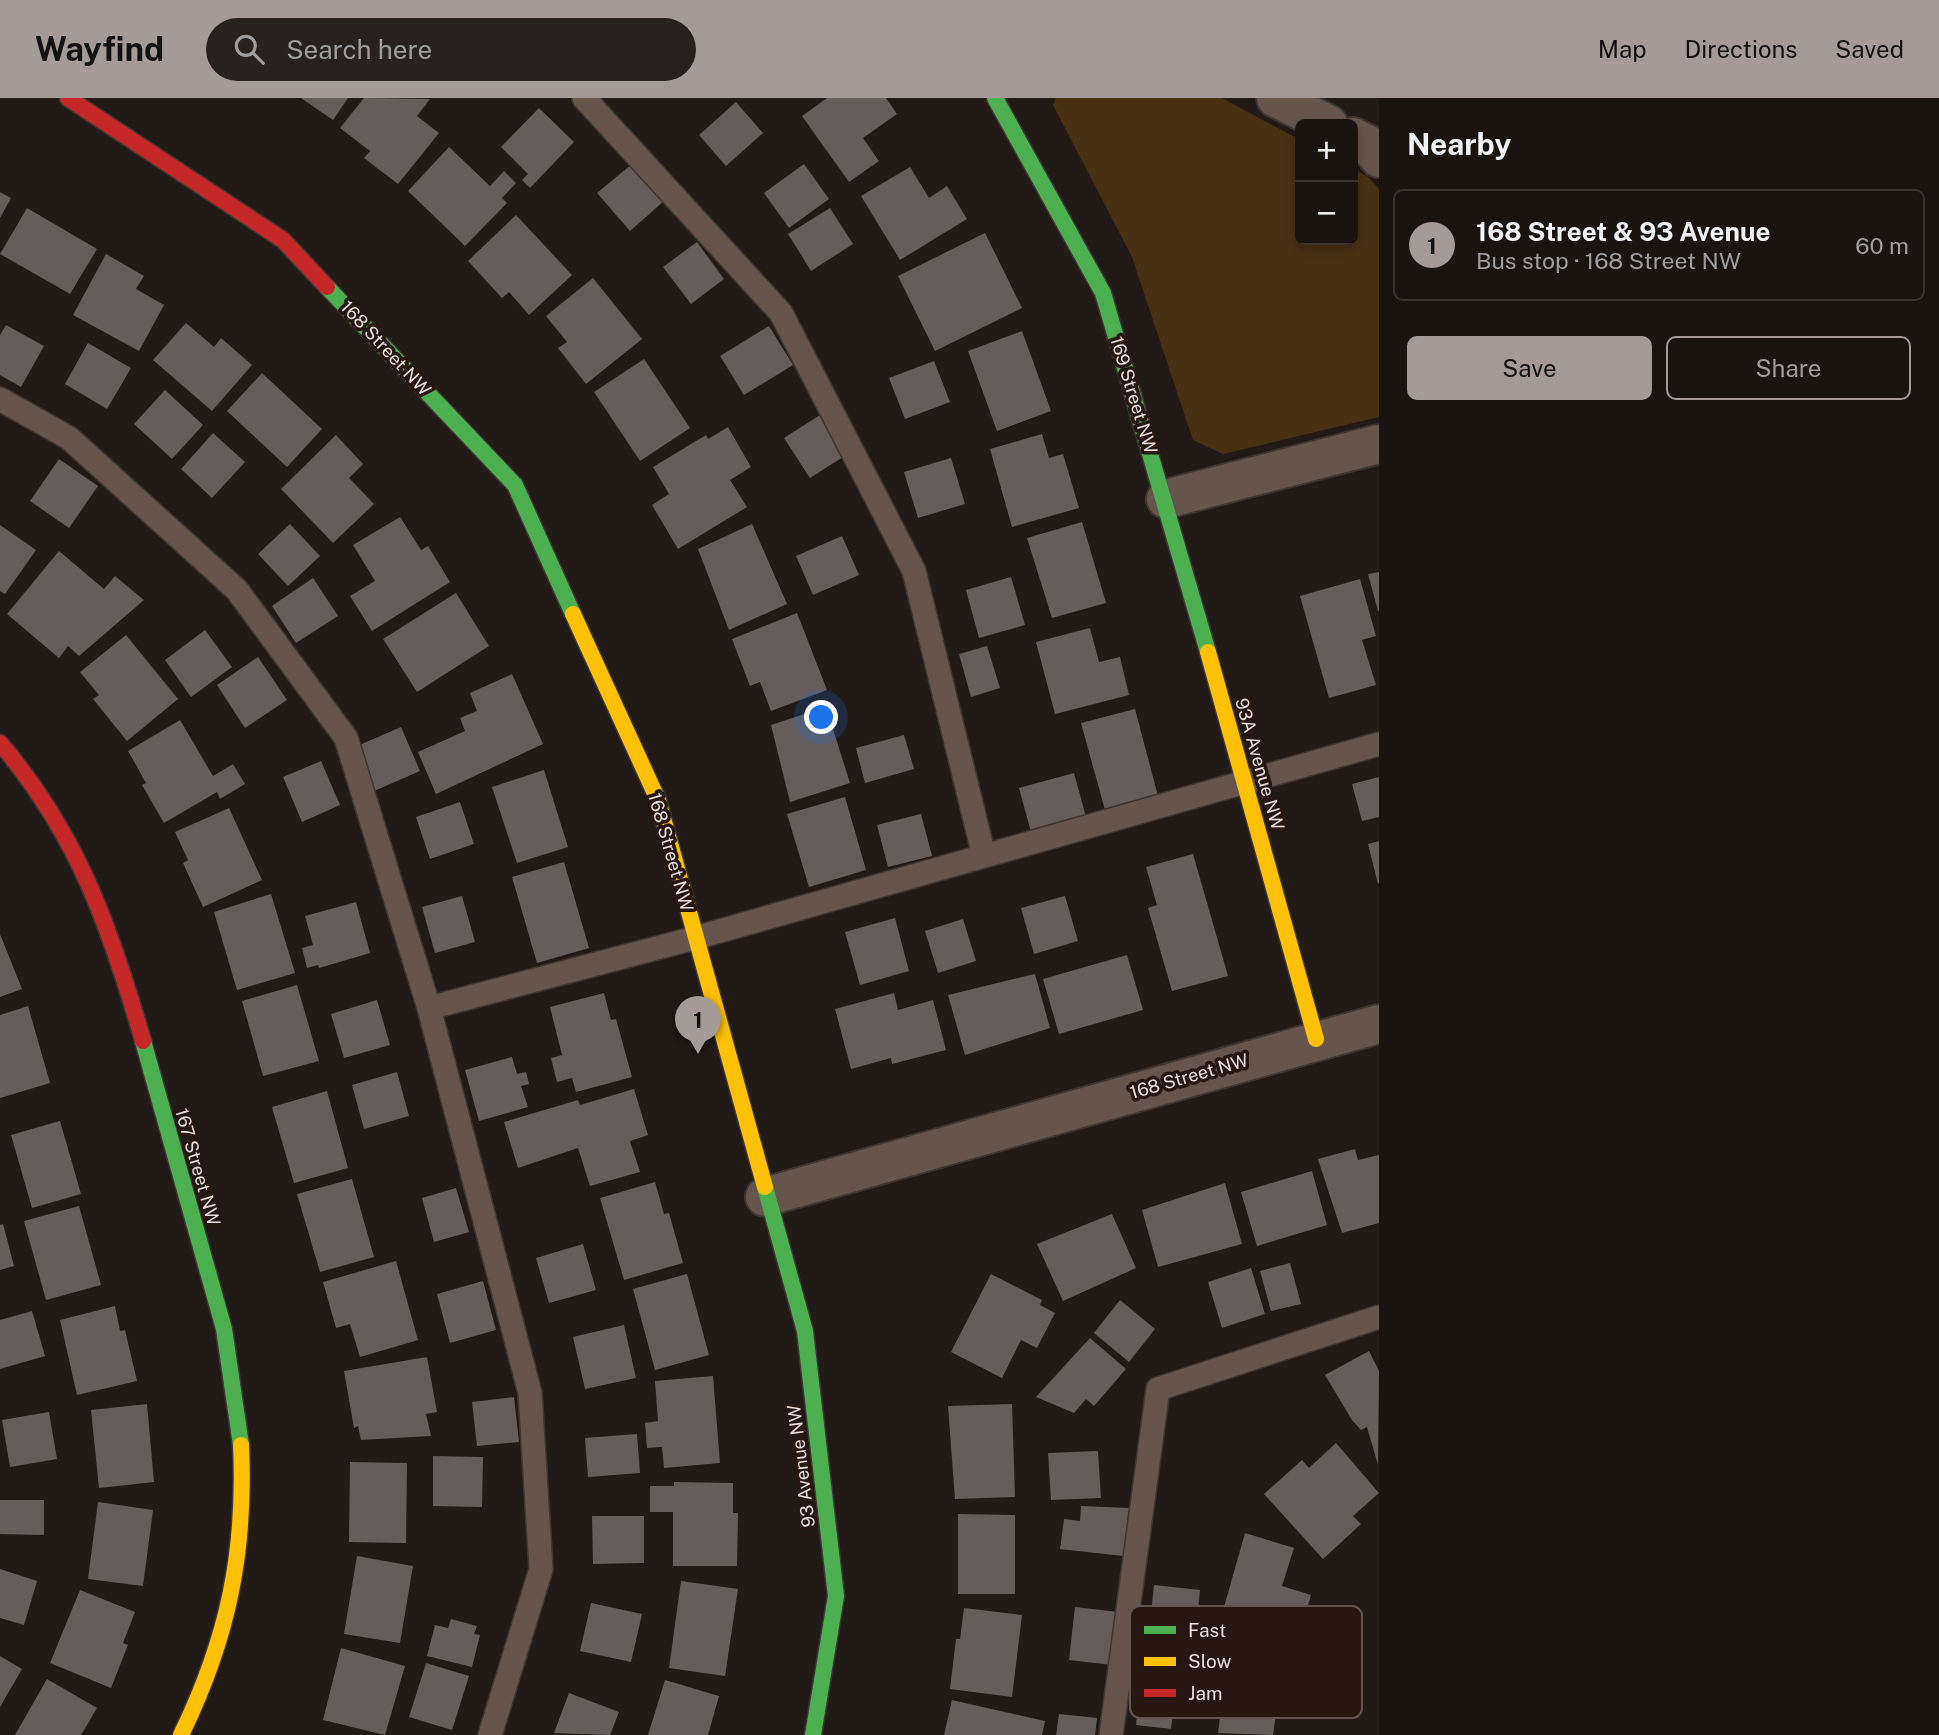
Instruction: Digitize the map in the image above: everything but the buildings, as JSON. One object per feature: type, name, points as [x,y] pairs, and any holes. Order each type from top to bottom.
[{"type":"street","name":"169 Street NW","points":[[995,98],[1103,293],[1166,499]]},
{"type":"street","points":[[1276,98],[1318,119]]},
{"type":"street","name":"168 Street NW","points":[[72,99],[283,240],[515,485],[658,800],[765,1197],[1316,1039],[1379,1024]]},
{"type":"street","points":[[1358,140],[1367,144],[1379,158]]},
{"type":"street","points":[[1166,499],[1379,444]]},
{"type":"street","name":"93A Avenue NW","points":[[1166,499],[1316,1039]]},
{"type":"street","name":"167 Street NW","points":[[0,743],[43,796],[77,851],[108,923],[224,1329],[237,1385],[244,1483],[236,1584],[209,1675],[181,1735]]},
{"type":"street","name":"93 Avenue NW","points":[[765,1197],[805,1331],[836,1596],[813,1735]]},
{"type":"lane","points":[[584,98],[781,313],[914,571],[984,856]]},
{"type":"lane","points":[[0,399],[69,438],[237,590],[346,738],[429,1008],[530,1393],[541,1569],[490,1735]]},
{"type":"lane","points":[[429,1008],[695,938],[1379,744]]},
{"type":"lane","points":[[1111,1735],[1158,1389],[1379,1317]]},
{"type":"shaded area","points":[[1056,98],[1222,98],[1295,137],[1295,245],[1358,245],[1358,172],[1368,177],[1379,189],[1379,417],[1223,454],[1193,440],[1132,257],[1053,105]]},
{"type":"traffic: fast","points":[[995,98],[1103,293],[1208,652]]},
{"type":"traffic: fast","points":[[327,287],[515,485],[573,614]]},
{"type":"traffic: fast","points":[[143,1041],[224,1329],[241,1445]]},
{"type":"traffic: fast","points":[[765,1187],[805,1331],[836,1596],[813,1735]]},
{"type":"traffic: slow","points":[[573,614],[658,800],[765,1187]]},
{"type":"traffic: slow","points":[[1208,652],[1316,1039]]},
{"type":"traffic: slow","points":[[181,1735],[211,1664],[230,1594],[240,1522],[241,1445]]},
{"type":"traffic: jam","points":[[68,98],[283,240],[327,287]]},
{"type":"traffic: jam","points":[[0,743],[51,812],[71,848],[104,921],[143,1041]]},
{"type":"place","name":"168 Street & 93 Avenue","points":[[698,1054]]}]
